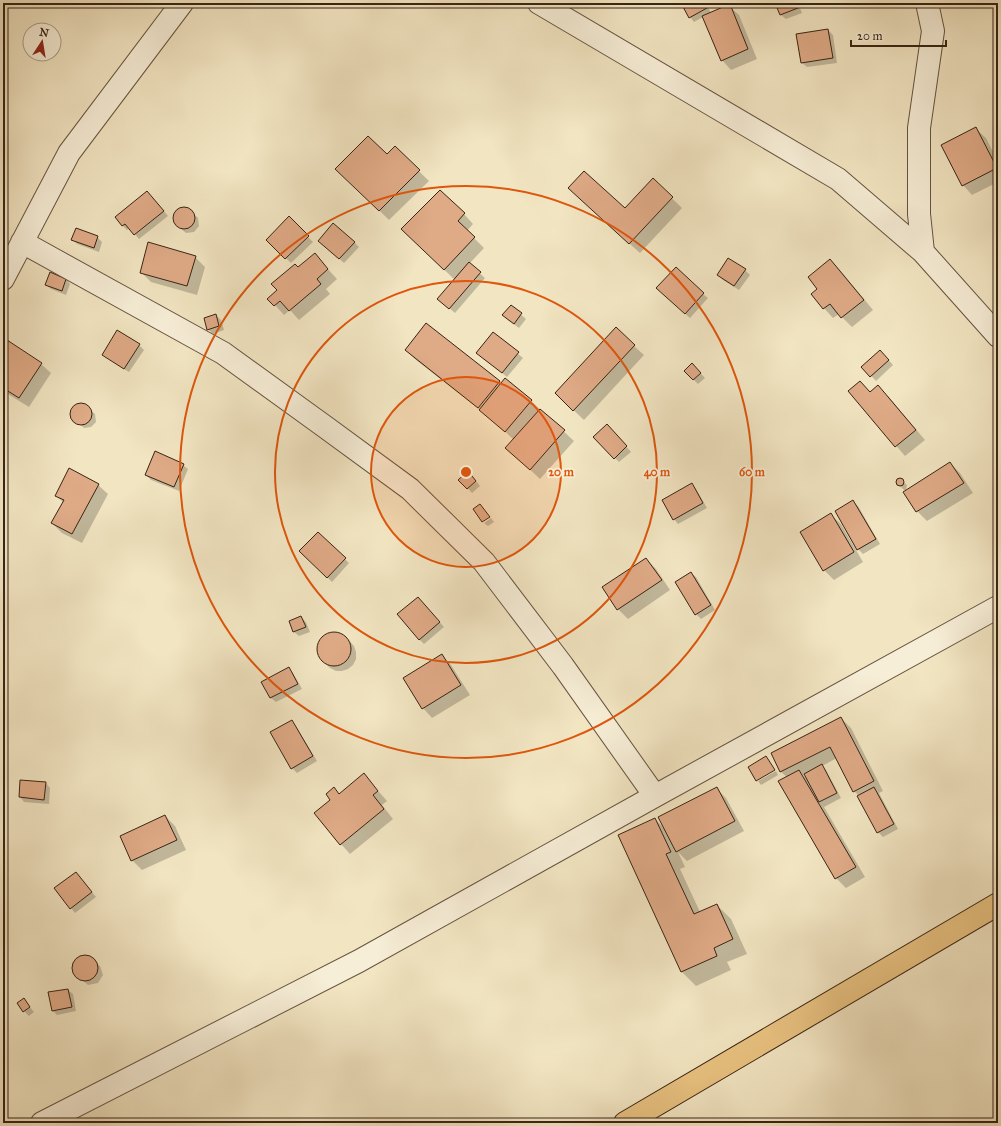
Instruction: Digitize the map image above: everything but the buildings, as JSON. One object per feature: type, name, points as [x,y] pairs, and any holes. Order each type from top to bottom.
[{"type":"highway","points":[[625,1123],[998,904]]},
{"type":"street","points":[[3,279],[69,153],[182,3]]},
{"type":"street","points":[[539,3],[838,179],[923,252],[998,336]]},
{"type":"street","points":[[923,252],[920,214],[919,128],[933,31],[927,3]]},
{"type":"street","points":[[22,242],[223,353],[410,488],[484,562],[563,666],[655,796]]},
{"type":"street","points":[[42,1123],[359,961],[998,607]]}]
